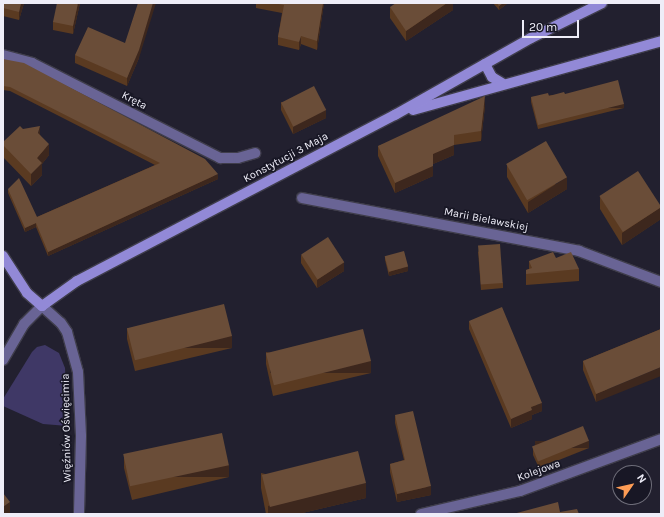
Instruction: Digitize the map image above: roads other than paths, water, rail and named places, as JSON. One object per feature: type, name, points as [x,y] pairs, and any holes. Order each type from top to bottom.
[{"type":"main road","name":"Konstytucji 3 Maja","points":[[42,306],[77,281],[395,115],[484,64],[602,3]]},
{"type":"main road","points":[[395,115],[502,83],[661,40]]},
{"type":"main road","points":[[484,64],[492,77],[502,83]]},
{"type":"main road","points":[[3,256],[28,293],[42,306]]},
{"type":"street","name":"Kręta","points":[[3,55],[32,62],[220,158],[238,158],[255,153]]},
{"type":"street","name":"Marii Bielawskiej","points":[[302,198],[579,251],[661,282]]},
{"type":"street","name":"Konstytucji 3 Maja","points":[[3,360],[24,324],[42,306]]},
{"type":"street","name":"Więźniów Oświęcimia","points":[[42,306],[61,323],[67,332],[78,372],[81,436],[79,514]]},
{"type":"street","name":"Kolejowa","points":[[421,514],[455,510],[520,491],[661,439]]}]
